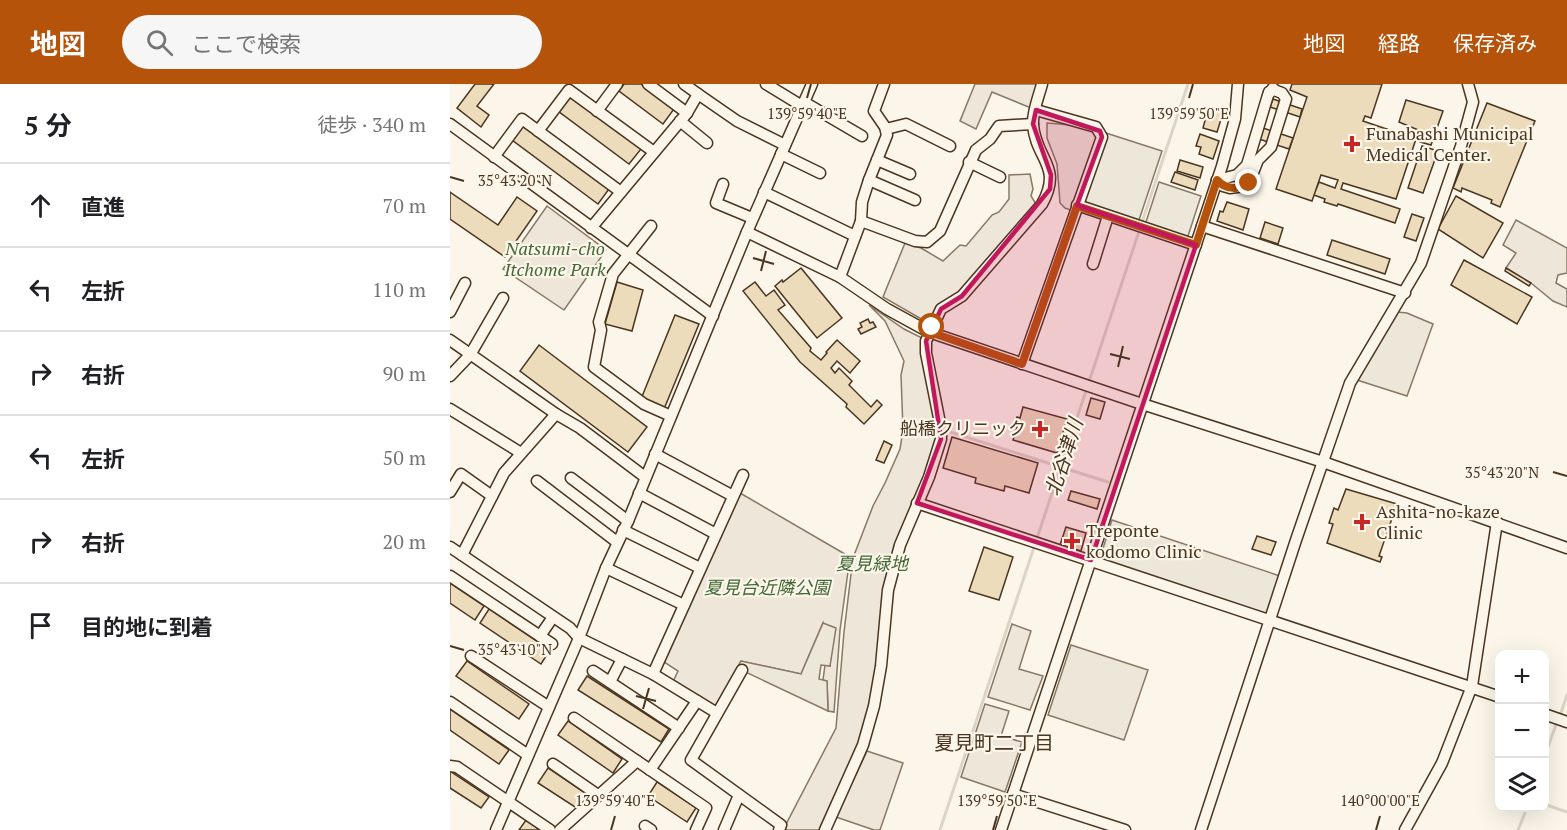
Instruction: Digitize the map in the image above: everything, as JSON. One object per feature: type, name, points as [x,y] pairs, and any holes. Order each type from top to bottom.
[{"type":"street","points":[[597,111],[617,84]]},
{"type":"street","points":[[648,84],[683,117],[706,143]]},
{"type":"street","points":[[684,84],[737,121],[820,173]]},
{"type":"street","points":[[766,84],[862,136]]},
{"type":"street","points":[[496,830],[579,638],[617,542],[626,526],[752,218],[812,84]]},
{"type":"street","points":[[825,830],[863,745],[874,706],[881,666],[888,590],[900,545],[929,477],[941,440],[926,341],[941,309],[962,296],[1042,204],[1050,189],[1051,175],[1033,124],[1042,84]]},
{"type":"street","points":[[1001,830],[1217,180],[1235,119],[1238,84]]},
{"type":"street","points":[[1201,830],[1350,383],[1405,293],[1420,263],[1461,146],[1473,102],[1468,84]]},
{"type":"street","points":[[840,277],[861,221],[862,202],[869,180],[887,135],[886,129],[874,111],[883,86]]},
{"type":"street","points":[[1273,88],[1282,93],[1286,99],[1271,147],[1258,160],[1252,179],[1245,186],[1230,188],[1223,186],[1217,180],[1237,175],[1246,165],[1273,88]]},
{"type":"street","points":[[538,131],[569,90],[654,152]]},
{"type":"street","points":[[591,228],[683,117],[698,94]]},
{"type":"street","points":[[1022,364],[1102,137],[1096,127],[1036,110]]},
{"type":"street","points":[[494,157],[522,119],[621,192]]},
{"type":"street","points":[[450,124],[713,316]]},
{"type":"street","points":[[886,129],[906,124],[950,146]]},
{"type":"street","points":[[861,221],[915,241],[927,242],[940,231],[976,150],[990,139],[999,126],[1033,124]]},
{"type":"street","points":[[877,160],[910,174]]},
{"type":"street","points":[[969,162],[1000,177]]},
{"type":"street","points":[[869,180],[915,200]]},
{"type":"street","points":[[723,184],[716,202],[752,218]]},
{"type":"street","points":[[764,192],[855,236]]},
{"type":"street","points":[[1077,206],[1196,245]]},
{"type":"street","points":[[1093,264],[1108,216]]},
{"type":"street","points":[[651,226],[613,274],[598,322],[601,330],[594,368],[644,404],[671,416]]},
{"type":"street","points":[[1202,226],[1405,293]]},
{"type":"street","points":[[747,232],[840,277],[887,309],[930,332],[1323,462],[1567,548]]},
{"type":"street","points":[[450,312],[465,283]]},
{"type":"street","points":[[450,376],[470,355],[503,298]]},
{"type":"street","points":[[450,340],[556,414],[580,428],[645,477]]},
{"type":"street","points":[[450,409],[521,453]]},
{"type":"street","points":[[462,555],[504,473],[556,414]]},
{"type":"street","points":[[655,454],[733,496]]},
{"type":"street","points":[[450,492],[461,474],[492,496]]},
{"type":"street","points":[[653,674],[742,475]]},
{"type":"street","points":[[571,478],[626,526],[700,568]]},
{"type":"street","points":[[537,481],[617,542]]},
{"type":"street","points":[[639,493],[716,534]]},
{"type":"street","points":[[917,503],[1495,695]]},
{"type":"street","points":[[1405,830],[1442,763],[1472,686],[1497,522]]},
{"type":"street","points":[[450,547],[570,628],[579,638],[653,674],[717,713]]},
{"type":"street","points":[[606,568],[684,605]]},
{"type":"street","points":[[450,576],[552,644]]},
{"type":"street","points":[[540,636],[553,617]]},
{"type":"street","points":[[471,656],[549,708]]},
{"type":"street","points":[[610,682],[622,659]]},
{"type":"street","points":[[742,670],[691,760],[781,825],[779,830]]},
{"type":"street","points":[[593,671],[679,728]]},
{"type":"street","points":[[650,770],[697,701]]},
{"type":"street","points":[[450,702],[528,755]]},
{"type":"street","points":[[574,718],[706,808],[696,830]]},
{"type":"street","points":[[560,830],[637,761]]},
{"type":"street","points":[[554,764],[598,795]]},
{"type":"street","points":[[450,766],[457,767],[550,830]]},
{"type":"street","points":[[1013,794],[1125,830]]},
{"type":"street","points":[[724,830],[739,795]]},
{"type":"highlighted area","points":[[1036,110],[1100,131],[1102,137],[1077,205],[1196,245],[1091,560],[917,503],[941,439],[926,341],[941,309],[962,296],[1050,189],[1051,175],[1033,124]]},
{"type":"green space","points":[[975,84],[1037,84],[1031,108],[992,92],[976,129],[960,121]]},
{"type":"green space","points":[[1030,174],[1033,189],[1031,196],[1036,204],[961,293],[930,324],[883,297],[905,243],[921,248],[943,261],[960,245],[966,246],[1009,199],[1009,175]]},
{"type":"green space","name":"Natsumi-cho Itchome Park","points":[[547,206],[606,250],[564,310],[503,269]]},
{"type":"green space","points":[[1516,220],[1567,248],[1567,273],[1558,275],[1556,283],[1567,289],[1567,307],[1553,301],[1531,283],[1506,268],[1516,253],[1503,245]]},
{"type":"green space","name":"夏見緑地","points":[[869,305],[904,329],[924,339],[937,428],[935,451],[897,544],[879,665],[861,744],[823,830],[783,830],[836,728],[853,558],[873,506],[900,449],[903,430],[901,375],[904,361],[885,321]]},
{"type":"green space","name":"夏見台近隣公園","points":[[740,493],[850,557],[840,630],[834,712],[828,711],[827,681],[823,680],[825,665],[830,666],[823,623],[801,674],[741,661],[716,707],[673,682],[678,671],[661,660]]},
{"type":"green space","points":[[1012,624],[1031,631],[1019,669],[1043,676],[1030,710],[988,697]]},
{"type":"green space","points":[[985,704],[1009,711],[1001,736],[1022,742],[1005,792],[961,777]]},
{"type":"green space","points":[[867,751],[903,763],[880,830],[836,817]]},
{"type":"shaded area","points":[[1047,123],[1093,128],[1099,136],[1073,211],[1060,203],[1057,164],[1047,138]]},
{"type":"shaded area","points":[[1106,133],[1162,151],[1138,223],[1082,205]]},
{"type":"shaded area","points":[[1159,182],[1201,196],[1187,239],[1145,225]]},
{"type":"shaded area","points":[[1397,312],[1407,313],[1433,324],[1407,396],[1357,380]]},
{"type":"shaded area","points":[[1112,520],[1280,576],[1267,615],[1099,561]]},
{"type":"shaded area","points":[[823,623],[836,628],[830,666],[821,665],[819,679],[827,681],[828,711],[737,668],[741,661],[801,674]]},
{"type":"shaded area","points":[[1071,645],[1148,670],[1124,740],[1048,715]]},
{"type":"building","points":[[475,84],[494,84],[477,106],[489,115],[481,127],[457,108]]},
{"type":"building","points":[[624,84],[641,84],[674,109],[663,124],[619,91]]},
{"type":"building","points":[[1292,84],[1382,84],[1371,118],[1365,116],[1363,121],[1416,139],[1396,199],[1343,183],[1341,189],[1400,209],[1395,223],[1338,204],[1337,206],[1324,202],[1325,199],[1314,195],[1312,201],[1276,189],[1307,97],[1290,90]],"holes":[[[1321,175],[1338,180],[1335,188],[1319,182],[1315,193]]]},
{"type":"building","points":[[569,96],[641,149],[629,164],[558,111]]},
{"type":"building","points":[[1273,99],[1302,109],[1300,117],[1270,107]]},
{"type":"building","points":[[1406,100],[1443,111],[1431,145],[1420,142],[1423,132],[1399,122]]},
{"type":"building","points":[[1487,103],[1535,121],[1500,207],[1491,203],[1492,200],[1462,188],[1461,192],[1453,188]]},
{"type":"building","points":[[1208,109],[1223,113],[1217,132],[1203,128]]},
{"type":"building","points":[[523,125],[609,189],[598,204],[512,140]]},
{"type":"building","points":[[1263,128],[1293,138],[1289,149],[1259,139]]},
{"type":"building","points":[[1200,134],[1219,141],[1213,159],[1199,154],[1201,147],[1196,146]]},
{"type":"building","points":[[1422,146],[1438,151],[1423,193],[1408,188]]},
{"type":"building","points":[[1180,160],[1203,167],[1200,178],[1177,171]]},
{"type":"building","points":[[1175,172],[1198,180],[1195,190],[1171,182]]},
{"type":"building","points":[[450,192],[498,225],[517,197],[537,211],[505,257],[450,219]]},
{"type":"building","points":[[1456,196],[1503,223],[1483,258],[1438,229]]},
{"type":"building","points":[[1227,202],[1249,209],[1243,230],[1217,221],[1220,211],[1223,212]]},
{"type":"building","points":[[1412,214],[1424,218],[1416,241],[1404,237]]},
{"type":"building","points":[[1265,222],[1283,228],[1278,244],[1260,238]]},
{"type":"building","points":[[1332,240],[1390,259],[1385,274],[1327,255]]},
{"type":"building","points":[[1464,260],[1532,297],[1517,324],[1451,285]]},
{"type":"building","points":[[801,268],[842,318],[817,338],[775,286]]},
{"type":"building","points":[[1506,268],[1531,283],[1529,286],[1505,271]]},
{"type":"building","points":[[617,282],[643,290],[632,331],[605,324]]},
{"type":"building","points":[[755,282],[766,296],[774,290],[785,305],[778,310],[811,348],[810,351],[821,360],[837,340],[860,361],[850,373],[837,361],[831,368],[835,373],[839,368],[852,381],[849,385],[871,407],[877,400],[882,405],[864,424],[846,407],[847,404],[800,362],[743,291]]},
{"type":"building","points":[[675,315],[699,324],[664,409],[641,399]]},
{"type":"building","points":[[868,319],[876,327],[861,334],[858,329],[862,327],[860,323]]},
{"type":"building","points":[[539,345],[647,427],[628,452],[520,371]]},
{"type":"building","points":[[1091,398],[1105,402],[1100,419],[1086,415]]},
{"type":"building","points":[[1023,407],[1067,419],[1057,453],[1013,440],[1017,427],[1014,426],[1017,417],[1020,418]]},
{"type":"building","points":[[952,437],[1038,463],[1029,493],[1005,486],[1004,491],[975,483],[976,478],[943,468]]},
{"type":"building","points":[[884,441],[892,445],[884,463],[876,460]]},
{"type":"building","points":[[1346,489],[1397,504],[1379,556],[1382,557],[1380,562],[1327,543],[1333,524],[1329,523],[1334,508],[1338,510]]},
{"type":"building","points":[[1071,491],[1100,499],[1097,509],[1068,500]]},
{"type":"building","points":[[1066,527],[1086,533],[1081,551],[1060,545]]},
{"type":"building","points":[[1257,536],[1276,542],[1271,555],[1252,549]]},
{"type":"building","points":[[984,547],[1013,557],[999,600],[969,591]]},
{"type":"building","points":[[450,583],[484,606],[475,620],[450,603]]},
{"type":"building","points":[[489,609],[550,650],[541,664],[480,623]]},
{"type":"building","points":[[467,661],[529,704],[519,719],[456,676]]},
{"type":"building","points":[[587,676],[669,729],[661,742],[578,690]]},
{"type":"building","points":[[450,709],[509,750],[499,764],[450,730]]},
{"type":"building","points":[[568,721],[622,759],[613,773],[558,735]]},
{"type":"building","points":[[548,768],[585,793],[575,807],[538,783]]},
{"type":"building","points":[[450,771],[489,797],[481,808],[450,788]]},
{"type":"building","points":[[657,782],[696,808],[687,822],[648,796]]},
{"type":"building","points":[[526,820],[540,830],[519,830]]},
{"type":"waterway","name":"北谷津川","points":[[940,830],[1188,84]]},
{"type":"waterway","points":[[947,431],[1108,482]]},
{"type":"waterway","points":[[1560,716],[1567,695]]},
{"type":"waterway","points":[[1549,744],[1557,722]]},
{"type":"waterway","points":[[1549,806],[1567,812]]},
{"type":"waterway","points":[[1518,830],[1525,812]]},
{"type":"place","name":"Funabashi Municipal Medical Center.","points":[[1352,144]]},
{"type":"place","name":"船橋クリニック","points":[[1040,429]]},
{"type":"place","name":"Ashita-no-kaze Clinic","points":[[1362,522]]},
{"type":"place","name":"Treponte kodomo Clinic","points":[[1072,541]]},
{"type":"district","name":"夏見町二丁目","points":[[994,743]]},
{"type":"route","points":[[932,327],[930,332],[1022,364],[1077,206],[1196,245],[1217,180],[1223,186],[1230,188],[1245,186],[1249,183]]}]
